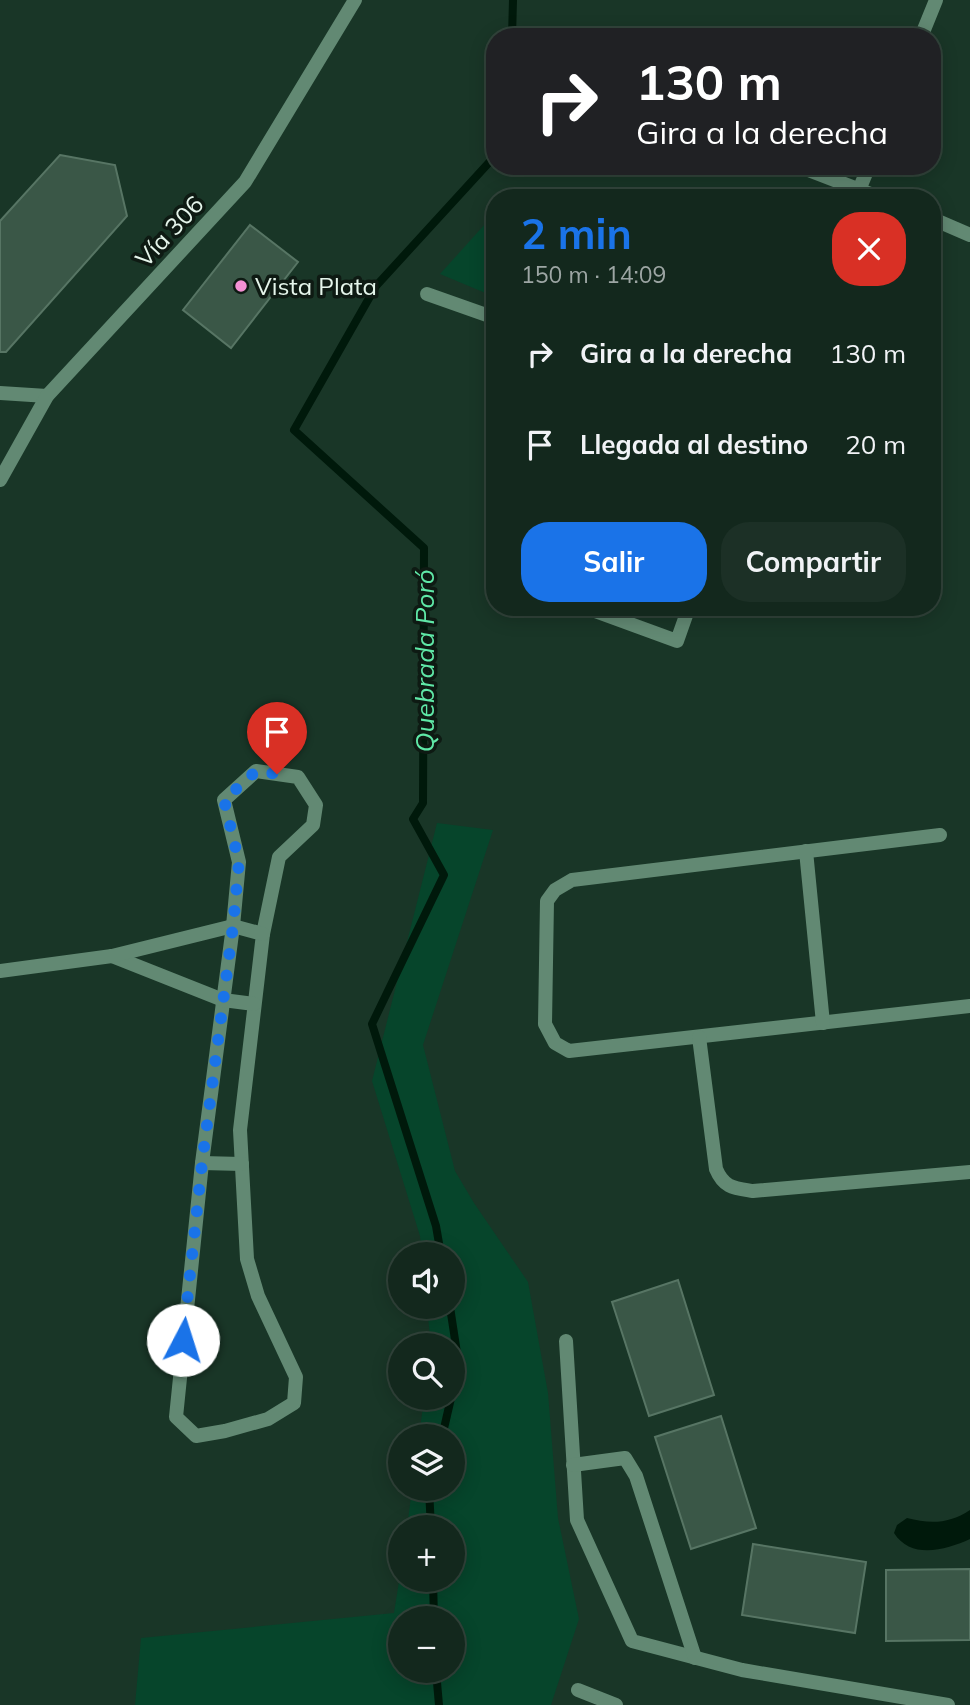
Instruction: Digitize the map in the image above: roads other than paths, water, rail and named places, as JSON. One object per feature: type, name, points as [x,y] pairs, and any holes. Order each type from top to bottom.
[{"type":"street","name":"Vía 306","points":[[0,480],[47,396],[245,182],[355,0]]},
{"type":"street","points":[[925,28],[936,0]]},
{"type":"street","points":[[818,175],[849,189]]},
{"type":"street","points":[[941,222],[970,235]]},
{"type":"street","points":[[427,294],[486,315]]},
{"type":"street","points":[[0,393],[47,396]]},
{"type":"street","points":[[609,616],[677,641],[687,616]]},
{"type":"street","points":[[256,771],[298,777],[316,805],[313,825],[279,857],[263,934],[240,1130],[247,1259],[258,1296],[296,1377],[294,1403],[268,1419],[196,1436],[176,1416],[202,1163],[239,862],[224,800],[256,771]]},
{"type":"street","points":[[940,835],[572,880],[555,890],[547,901],[545,1024],[555,1043],[569,1051],[970,1006]]},
{"type":"street","points":[[806,851],[823,1023]]},
{"type":"street","points":[[0,971],[112,956],[233,926],[263,934]]},
{"type":"street","points":[[112,956],[223,1000],[254,1004]]},
{"type":"street","points":[[699,1037],[716,1169],[721,1181],[734,1188],[753,1191],[970,1172]]},
{"type":"street","points":[[202,1163],[242,1164]]},
{"type":"street","points":[[566,1341],[577,1520],[632,1641],[742,1670],[948,1705]]},
{"type":"street","points":[[573,1465],[625,1458],[636,1476],[695,1658]]},
{"type":"street","points":[[579,1690],[616,1705]]},
{"type":"waterway","name":"Quebrada Poró","points":[[512,28],[513,0]]},
{"type":"waterway","name":"Quebrada Poró","points":[[439,1242],[372,1024],[444,875],[413,819],[423,803],[424,548],[294,430],[376,286],[486,166]]},
{"type":"waterway","name":"Quebrada Poró","points":[[452,1319],[454,1333]]},
{"type":"waterway","name":"Quebrada Poró","points":[[445,1424],[448,1410]]},
{"type":"waterway","name":"Quebrada Poró","points":[[430,1501],[430,1515]]},
{"type":"waterway","name":"Quebrada Poró","points":[[433,1592],[434,1606]]},
{"type":"waterway","name":"Quebrada Poró","points":[[437,1683],[439,1705]]},
{"type":"place","name":"Vista Plata","points":[[241,286]]}]
